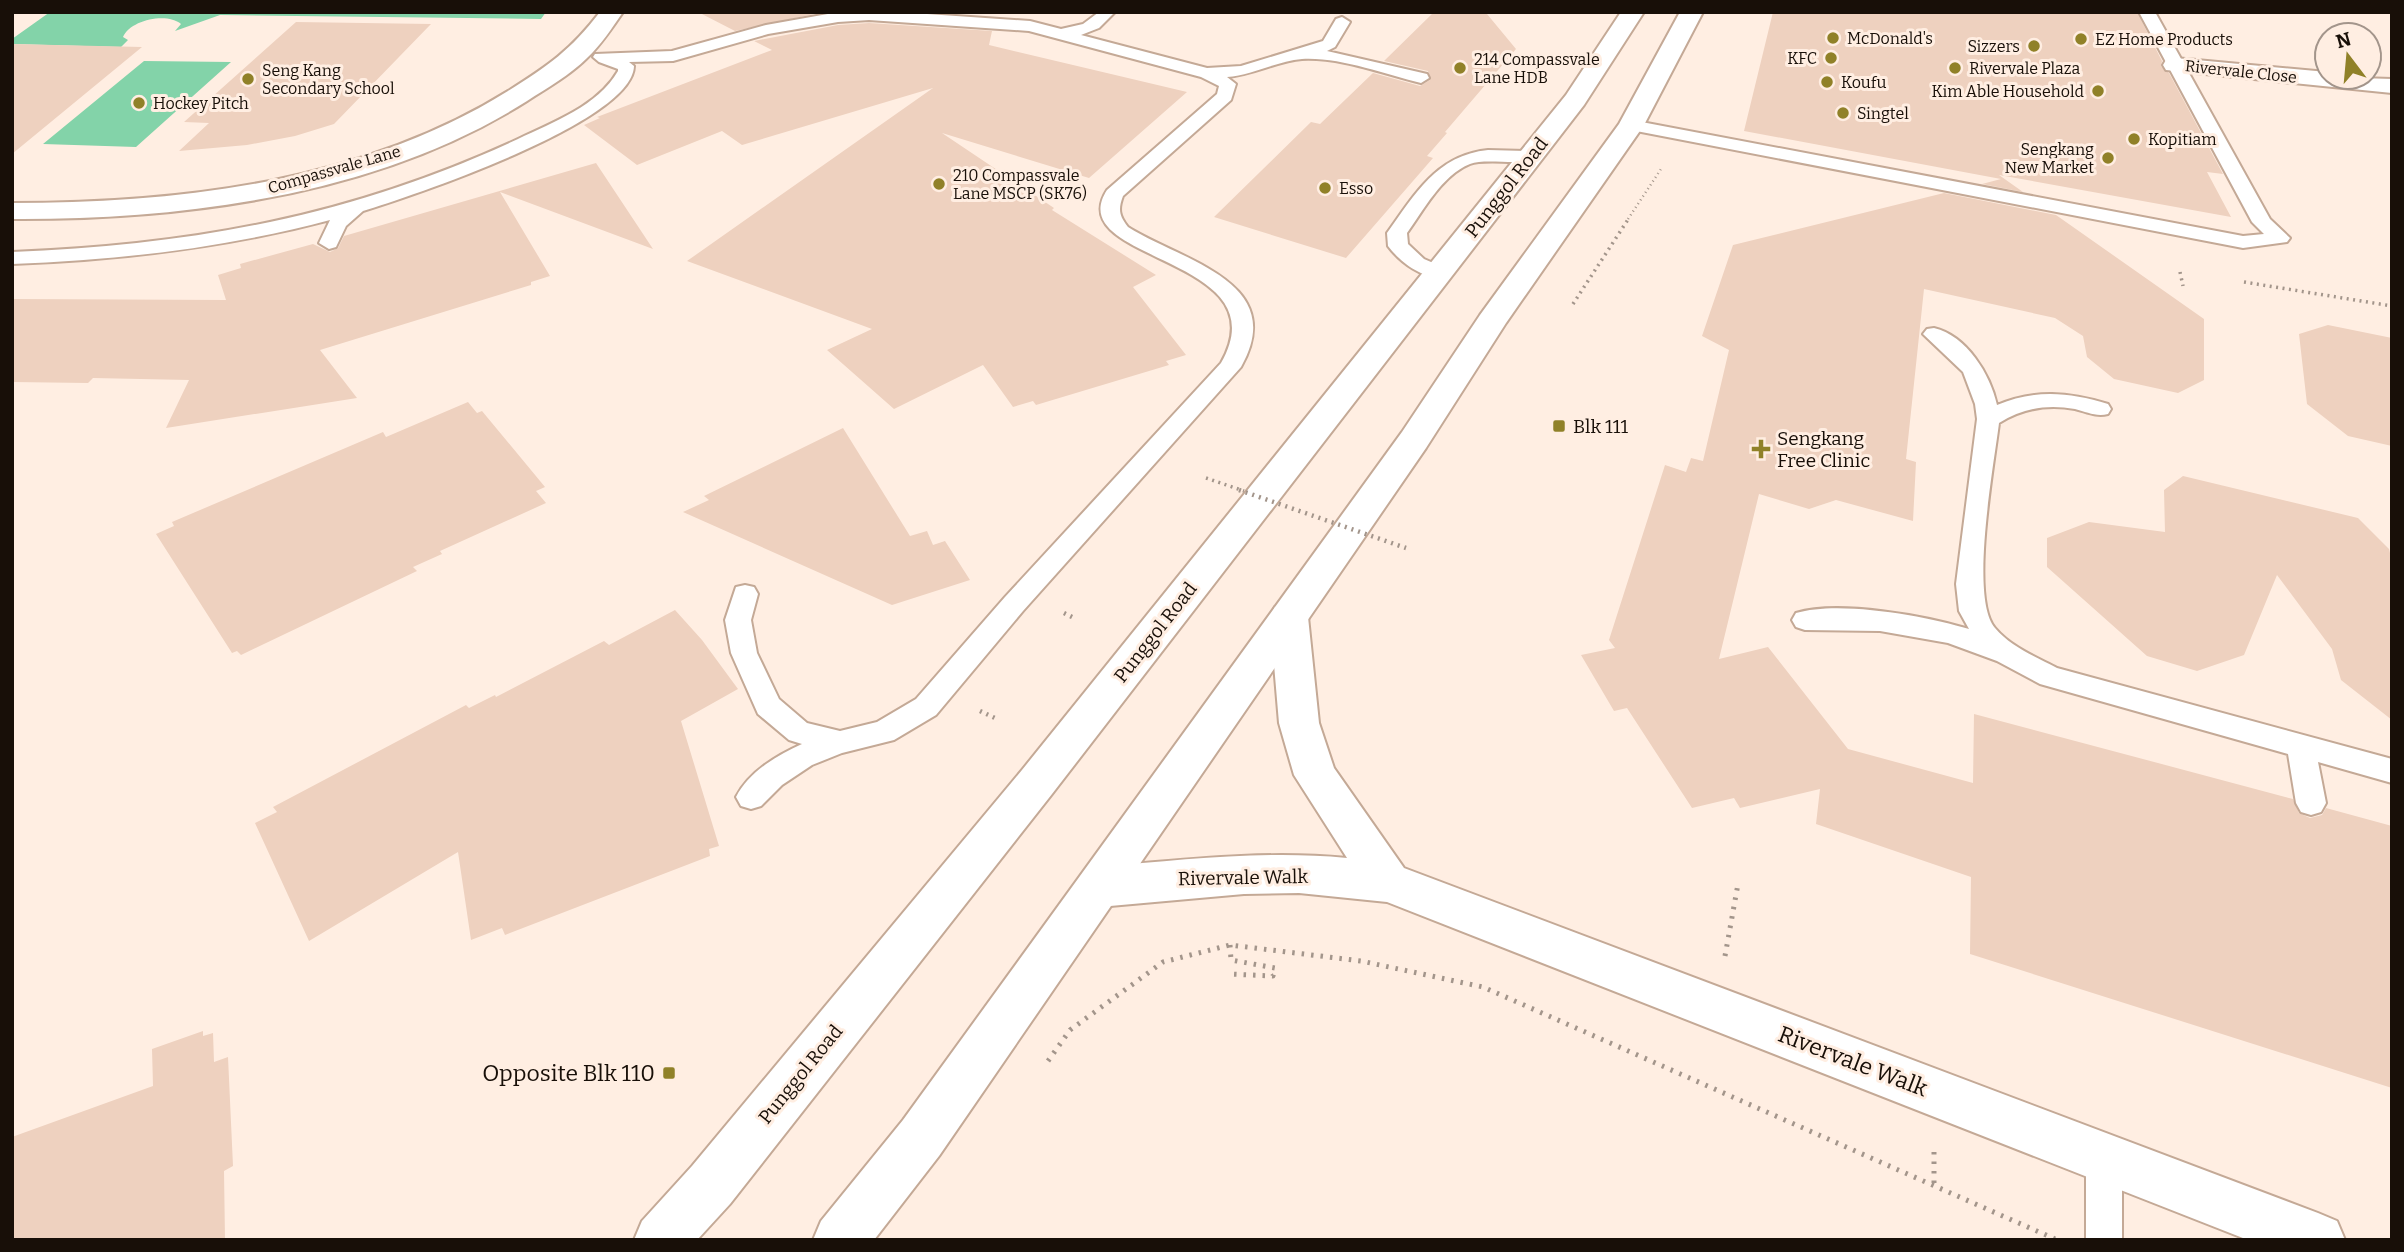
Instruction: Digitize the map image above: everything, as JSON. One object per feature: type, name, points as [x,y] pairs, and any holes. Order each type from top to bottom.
[{"type":"main road","name":"Compassvale Lane","points":[[12,211],[86,211],[195,202],[346,169],[442,136],[514,101],[582,49],[612,12]]},
{"type":"main road","name":"Punggol Road","points":[[661,1240],[711,1185],[1028,793],[1575,100],[1633,12]]},
{"type":"main road","points":[[840,1240],[921,1138],[1414,440],[1491,322],[1631,125],[1692,12]]},
{"type":"main road","name":"Compassvale Lane","points":[[12,191],[104,192],[210,183],[360,147],[446,116],[492,92],[525,70],[582,49]]},
{"type":"main road","name":"Rivervale Close","points":[[2175,65],[2392,86]]},
{"type":"main road","points":[[1289,617],[1298,723],[1315,775],[1388,882]]},
{"type":"main road","name":"Rivervale Walk","points":[[1099,887],[1244,874],[1299,873],[1388,882],[2318,1240]]},
{"type":"lane","points":[[1065,33],[1086,29],[1097,23],[1107,12]]},
{"type":"lane","points":[[1631,125],[2243,242],[2280,238],[2262,222],[2147,12]]},
{"type":"lane","points":[[582,49],[646,59],[673,56],[737,36],[855,15],[999,22],[1065,33],[1207,73],[1228,84],[1225,96],[1114,194],[1109,201],[1108,212],[1120,231],[1193,265],[1226,292],[1244,326],[1241,346],[1230,367],[1014,604],[926,707],[884,732],[840,742],[791,762],[772,774],[751,797]]},
{"type":"lane","points":[[1207,73],[1242,72],[1329,44],[1342,22]]},
{"type":"lane","points":[[12,258],[76,257],[214,242],[316,219],[437,181],[505,152],[614,90],[626,71],[626,66],[582,49]]},
{"type":"lane","points":[[1301,54],[1338,57],[1421,78]]},
{"type":"lane","points":[[1438,272],[1417,263],[1398,246],[1397,233],[1443,176],[1461,160],[1530,156]]},
{"type":"lane","points":[[329,243],[338,223],[363,205]]},
{"type":"lane","points":[[1934,334],[1955,349],[1975,371],[1986,394],[1988,419],[1969,584],[1972,611],[1985,635],[2009,656]]},
{"type":"lane","points":[[1988,419],[2005,408],[2051,398],[2076,401],[2100,409]]},
{"type":"lane","points":[[745,594],[738,620],[744,653],[768,705],[799,732],[840,742]]},
{"type":"lane","points":[[1805,620],[1863,619],[1912,623],[1967,638],[2050,677],[2392,771]]},
{"type":"lane","points":[[2301,745],[2311,803]]},
{"type":"lane","points":[[2104,1158],[2104,1240]]},
{"type":"path","points":[[1573,304],[1682,136]]},
{"type":"path","points":[[2177,261],[2183,286]]},
{"type":"path","points":[[2180,272],[2193,274]]},
{"type":"path","points":[[2233,280],[2392,306]]},
{"type":"path","points":[[1206,478],[1406,548]]},
{"type":"path","points":[[1069,616],[1076,619]]},
{"type":"path","points":[[1714,1008],[1738,884]]},
{"type":"path","points":[[1230,945],[1231,960],[1275,968],[1273,976],[1230,974]]},
{"type":"path","points":[[1070,1030],[1163,962],[1230,945],[1361,961],[1483,987],[2056,1240]]},
{"type":"green space","points":[[50,12],[546,12],[541,19],[220,15],[175,31],[181,24],[175,20],[158,18],[133,26],[123,37],[128,40],[121,47],[12,44],[12,39]]},
{"type":"green space","name":"Hockey Pitch","points":[[144,61],[231,62],[136,147],[43,144]]},
{"type":"building","points":[[698,12],[823,12],[735,31]]},
{"type":"building","name":"Esso","points":[[1434,12],[1487,14],[1516,49],[1427,156],[1433,158],[1346,258],[1214,217],[1311,122],[1320,124],[1373,73],[1420,86],[1430,80],[1428,71],[1384,61]]},
{"type":"building","name":"Rivervale Plaza","points":[[1773,12],[2137,12],[2162,61],[2161,66],[2169,73],[2223,174],[2207,172],[2231,217],[1999,175],[2023,192],[1982,184],[2001,179],[1744,131]]},
{"type":"building","points":[[296,22],[431,24],[334,124],[295,136],[247,145],[179,151],[209,123],[184,122]]},
{"type":"building","points":[[869,23],[992,31],[989,45],[1187,92],[1089,178],[942,133],[1054,208],[1052,210],[1156,275],[1133,287],[1186,355],[1166,361],[1169,365],[1036,405],[1033,401],[1013,407],[983,365],[894,409],[827,350],[872,329],[687,261],[933,88],[742,145],[722,131],[637,165],[584,125],[600,118],[597,117],[772,50],[754,41],[838,25]]},
{"type":"building","points":[[12,44],[142,47],[12,154]]},
{"type":"building","points":[[596,163],[653,249],[500,192],[550,276],[531,282],[531,285],[320,350],[357,398],[166,428],[189,380],[93,378],[88,383],[12,382],[12,299],[226,300],[218,275],[241,268],[240,264],[313,244],[330,252],[338,248],[344,236]]},
{"type":"building","points":[[1944,193],[2056,215],[2204,319],[2204,380],[2178,393],[2114,379],[2087,357],[2083,336],[2055,318],[1924,289],[1906,459],[1916,462],[1913,521],[1836,500],[1809,509],[1759,494],[1719,659],[1768,647],[1848,749],[1973,783],[1974,714],[2293,799],[2299,813],[2310,818],[2322,815],[2326,808],[2392,826],[2392,1088],[1970,954],[1971,877],[1816,824],[1820,789],[1740,808],[1734,798],[1692,808],[1627,708],[1614,711],[1581,655],[1615,648],[1609,640],[1665,465],[1686,472],[1691,458],[1703,461],[1729,350],[1702,336],[1733,245]]},
{"type":"building","points":[[2328,325],[2392,338],[2392,446],[2348,436],[2307,404],[2299,334]]},
{"type":"building","points":[[468,402],[477,413],[482,411],[545,487],[536,491],[546,503],[440,551],[442,554],[413,567],[417,571],[241,655],[237,651],[232,653],[156,534],[174,526],[172,522],[383,432],[386,437]]},
{"type":"building","points":[[843,428],[910,536],[927,531],[933,545],[945,541],[970,580],[892,605],[683,512],[709,500],[704,496]]},
{"type":"building","points":[[2183,476],[2358,518],[2389,549],[2392,561],[2392,720],[2341,680],[2332,649],[2277,575],[2244,655],[2197,671],[2147,656],[2047,567],[2047,538],[2089,522],[2165,532],[2164,490]]},
{"type":"building","points":[[675,610],[702,640],[738,689],[681,721],[719,846],[709,849],[710,856],[505,935],[502,928],[471,940],[458,852],[309,941],[255,823],[277,812],[273,807],[466,705],[469,708],[495,695],[496,697],[604,641],[609,645]]},
{"type":"building","points":[[203,1031],[203,1036],[213,1033],[214,1062],[228,1057],[233,1166],[224,1171],[225,1240],[12,1240],[12,1137],[153,1086],[152,1049]]},
{"type":"place","name":"McDonald's","points":[[1833,38]]},
{"type":"place","name":"EZ Home Products","points":[[2081,39]]},
{"type":"place","name":"Sizzers","points":[[2034,46]]},
{"type":"place","name":"KFC","points":[[1831,58]]},
{"type":"place","name":"214 Compassvale Lane HDB","points":[[1460,68]]},
{"type":"place","name":"Rivervale Plaza","points":[[1955,68]]},
{"type":"place","name":"Seng Kang Secondary School","points":[[248,79]]},
{"type":"place","name":"Koufu","points":[[1827,82]]},
{"type":"place","name":"Kim Able Household","points":[[2098,91]]},
{"type":"place","name":"Hockey Pitch","points":[[139,103]]},
{"type":"place","name":"Singtel","points":[[1843,113]]},
{"type":"place","name":"Kopitiam","points":[[2134,139]]},
{"type":"place","name":"Sengkang New Market","points":[[2108,158]]},
{"type":"place","name":"210 Compassvale Lane MSCP (SK76)","points":[[939,184]]},
{"type":"place","name":"Esso","points":[[1325,188]]},
{"type":"place","name":"Blk 111","points":[[1559,426]]},
{"type":"place","name":"Sengkang Free Clinic","points":[[1761,449]]},
{"type":"place","name":"Opposite Blk 110","points":[[669,1073]]}]
